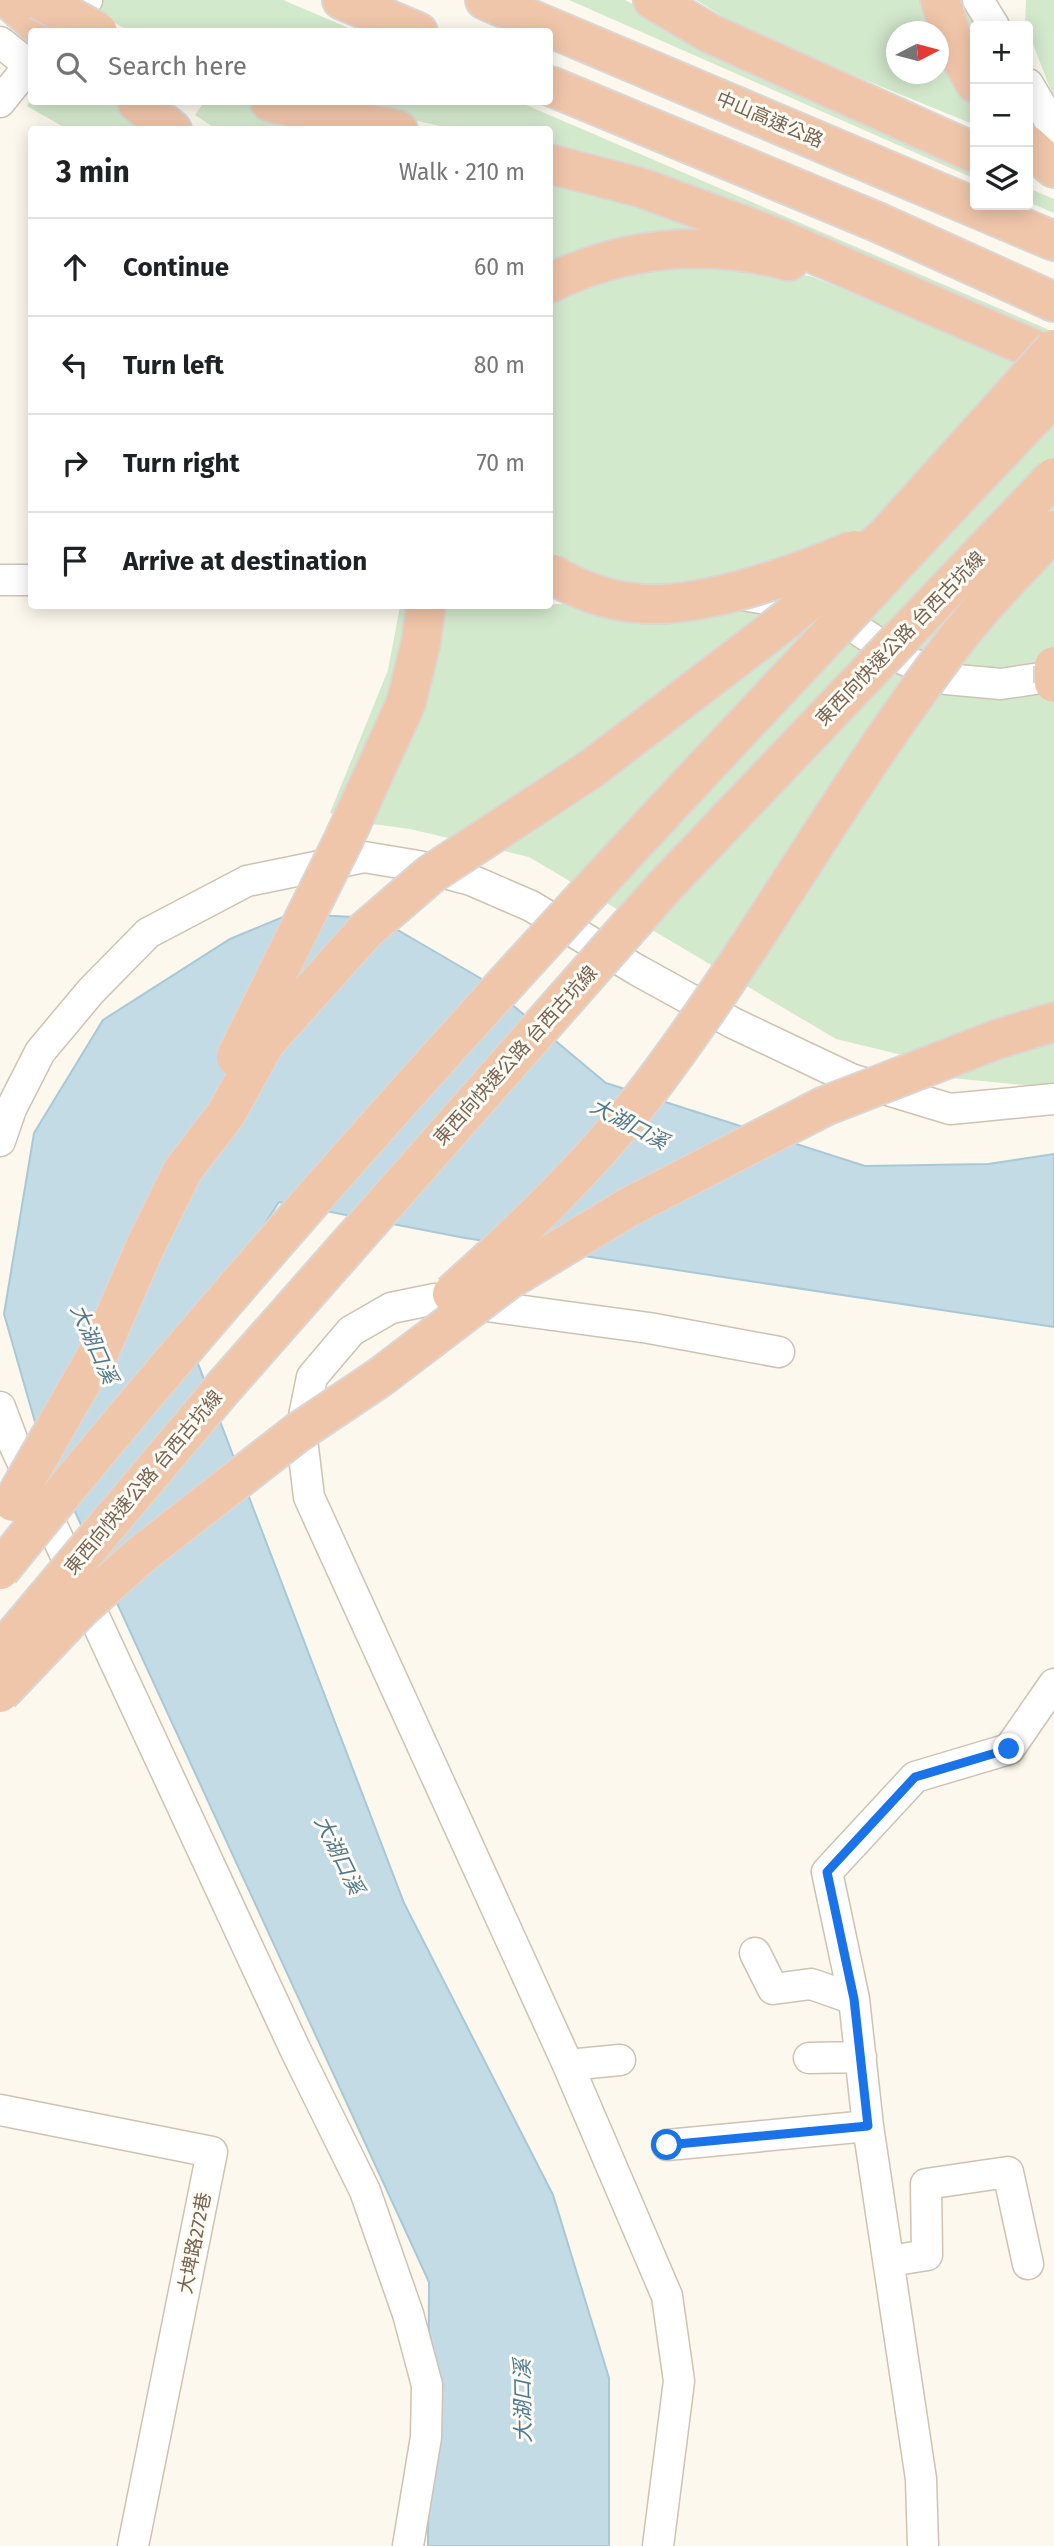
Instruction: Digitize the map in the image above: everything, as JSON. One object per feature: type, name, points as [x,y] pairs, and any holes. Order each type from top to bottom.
[{"type":"highway","points":[[10,0],[42,28]]},
{"type":"highway","points":[[38,0],[90,28]]},
{"type":"highway","points":[[342,0],[408,28]]},
{"type":"highway","name":"中山高速公路","points":[[485,0],[552,28]]},
{"type":"highway","points":[[653,0],[709,33],[970,151]]},
{"type":"highway","points":[[940,0],[956,49],[970,74]]},
{"type":"highway","name":"中山高速公路","points":[[553,28],[967,201],[1054,241]]},
{"type":"highway","points":[[553,87],[877,222],[1054,302]]},
{"type":"highway","points":[[141,105],[167,126]]},
{"type":"highway","points":[[284,105],[380,126]]},
{"type":"highway","points":[[1030,147],[1054,168]]},
{"type":"highway","points":[[553,165],[642,188],[775,236],[1047,352]]},
{"type":"highway","points":[[1033,179],[1054,189]]},
{"type":"highway","points":[[553,282],[628,254],[718,249],[786,260],[878,291],[978,336],[1047,352]]},
{"type":"highway","points":[[183,1170],[226,1114],[265,1043],[366,929],[431,874],[591,769],[786,620],[885,537],[1047,352]]},
{"type":"highway","points":[[0,1570],[84,1465],[408,1093],[619,859],[1054,396]]},
{"type":"highway","name":"東西向快速公路 台西古坑線","points":[[0,1653],[222,1389],[655,897],[1054,477]]},
{"type":"highway","points":[[0,1693],[81,1608],[142,1554],[296,1433],[494,1257],[571,1181],[657,1077],[754,939],[867,763],[956,639],[1054,530]]},
{"type":"highway","points":[[553,575],[576,589],[636,603],[666,603],[735,591],[825,562],[885,537]]},
{"type":"highway","points":[[6,1511],[102,1346],[145,1247],[257,1011],[344,839],[406,703],[421,642],[426,609]]},
{"type":"highway","points":[[1054,666],[1054,683]]},
{"type":"highway","points":[[296,1433],[379,1378],[508,1280],[629,1207],[825,1106],[998,1039],[1054,1022]]},
{"type":"street","points":[[62,28],[87,0]]},
{"type":"street","points":[[978,0],[991,21]]},
{"type":"street","points":[[0,42],[28,63]]},
{"type":"street","points":[[0,102],[28,67]]},
{"type":"street","points":[[1033,92],[1054,128]]},
{"type":"street","points":[[0,580],[28,580]]},
{"type":"street","points":[[553,588],[685,590],[742,595],[824,608],[903,659],[946,679],[1001,684],[1054,676]]},
{"type":"street","points":[[0,1141],[12,1109],[40,1052],[90,991],[148,933],[247,881],[364,857],[418,866],[471,880],[531,906],[637,970],[733,1023],[851,1079],[950,1109],[1054,1099]]},
{"type":"street","points":[[658,2546],[679,2381],[667,2295],[568,2065],[309,1497],[301,1431],[312,1377],[351,1331],[391,1308],[435,1299],[649,1328],[779,1352]]},
{"type":"street","points":[[0,1407],[14,1444],[295,2049],[365,2191],[408,2314],[427,2385],[426,2437],[408,2546]]},
{"type":"street","points":[[923,2546],[922,2479],[868,2126],[854,1999],[827,1872],[915,1777],[1009,1749],[1054,1684]]},
{"type":"street","points":[[755,1953],[773,1989],[811,1984],[854,1999]]},
{"type":"street","points":[[809,2058],[861,2057]]},
{"type":"street","points":[[568,2065],[620,2060]]},
{"type":"street","name":"大埤路272巷","points":[[0,2109],[212,2152],[133,2546]]},
{"type":"street","points":[[667,2145],[868,2126]]},
{"type":"street","points":[[890,2262],[927,2255],[926,2184],[1009,2172],[1028,2264]]},
{"type":"green space","points":[[100,0],[283,0],[349,28],[124,28],[91,9]]},
{"type":"green space","points":[[569,0],[625,0],[725,55],[970,163],[970,177]]},
{"type":"green space","points":[[696,0],[972,0],[982,21],[970,21],[970,123],[748,32]]},
{"type":"green space","points":[[1026,0],[1054,0],[1054,99],[1033,44],[1033,21],[1025,21]]},
{"type":"green space","points":[[148,105],[178,126],[62,126],[27,106]]},
{"type":"green space","points":[[202,105],[250,105],[338,126],[212,126],[195,115]]},
{"type":"green space","points":[[347,105],[526,105],[1054,332],[1054,339],[553,153],[553,126],[440,126]]},
{"type":"green space","points":[[553,178],[747,235],[553,275]]},
{"type":"green space","points":[[1033,190],[1054,199],[1054,213],[1033,204]]},
{"type":"green space","points":[[742,261],[813,277],[1054,376],[1054,1011],[906,1056],[836,1039],[529,857],[410,829],[357,822],[330,813],[388,670],[399,609],[553,609],[553,604],[573,604],[553,572],[553,296],[590,276]]},
{"type":"green space","points":[[1054,1034],[1054,1088],[941,1077]]},
{"type":"water","name":"大湖口溪","points":[[290,914],[377,918],[480,978],[606,1083],[865,1166],[988,1164],[1054,1154],[1054,1327],[465,1238],[279,1202],[189,1340],[404,1903],[553,2195],[609,2378],[609,2546],[428,2546],[429,2282],[37,1429],[4,1314],[34,1133],[103,1020],[230,939]]},
{"type":"route","points":[[667,2145],[868,2126],[854,1999],[827,1872],[915,1777],[1009,1749]]}]
